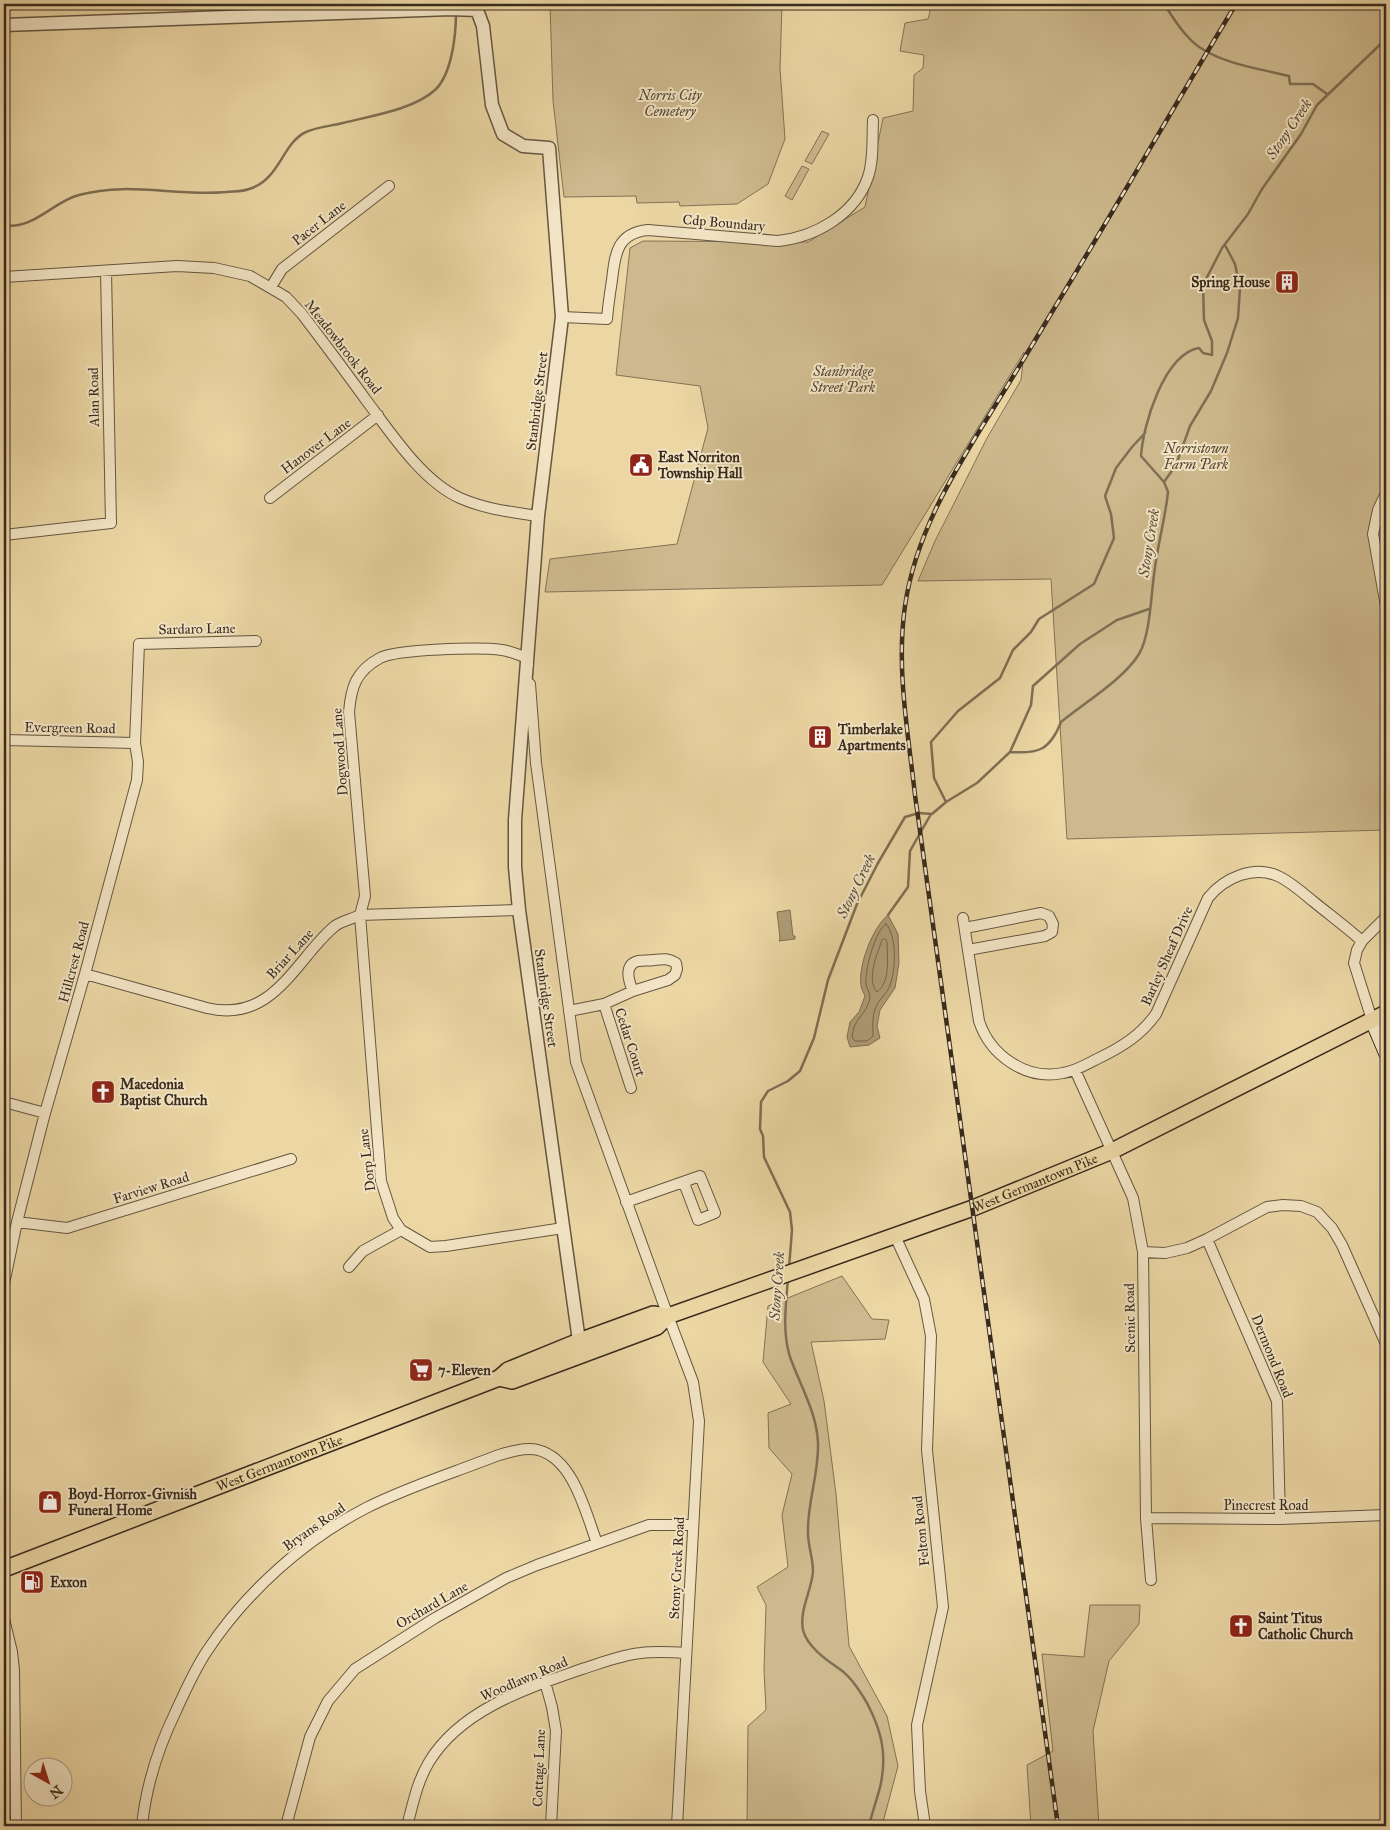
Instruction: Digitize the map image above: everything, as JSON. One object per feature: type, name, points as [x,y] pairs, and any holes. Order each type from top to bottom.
[{"type":"main road","name":"West Germantown Pike","points":[[499,1378],[512,1381],[657,1327],[668,1316],[973,1208],[1112,1151],[1386,1012]]},
{"type":"main road","points":[[1372,1020],[1386,1053]]},
{"type":"main road","name":"West Germantown Pike","points":[[4,1569],[499,1378],[508,1370],[578,1341],[652,1314],[668,1316]]},
{"type":"street","name":"Stanbridge Street","points":[[4,25],[450,9],[477,10],[483,26],[492,104],[504,134],[523,146],[549,148],[562,317],[538,516],[515,820],[515,866],[519,910],[578,1341]]},
{"type":"street","name":"Cdp Boundary","points":[[562,317],[607,319],[616,254],[622,242],[640,231],[648,230],[778,241],[798,237],[821,229],[841,216],[856,199],[868,178],[872,161],[873,120]]},
{"type":"street","name":"Pacer Lane","points":[[271,288],[282,269],[389,186]]},
{"type":"street","name":"Meadowbrook Road","points":[[4,277],[177,266],[214,268],[250,276],[286,297],[302,314],[407,453],[443,488],[460,498],[476,504],[538,516]]},
{"type":"street","name":"Alan Road","points":[[4,535],[111,523],[106,271]]},
{"type":"street","name":"Hanover Lane","points":[[270,498],[378,416]]},
{"type":"street","points":[[1386,493],[1375,521],[1373,534],[1386,606]]},
{"type":"street","name":"Sardaro Lane","points":[[140,644],[256,641]]},
{"type":"street","name":"Hillcrest Road","points":[[4,1284],[17,1222],[45,1114],[86,974],[137,780],[138,762],[135,743],[140,644]]},
{"type":"street","name":"Dogwood Lane","points":[[360,915],[365,896],[349,712],[351,690],[358,676],[369,665],[381,658],[395,654],[478,649],[504,650],[528,658]]},
{"type":"street","name":"Stanbridge Street","points":[[528,658],[536,763],[576,1062],[668,1316]]},
{"type":"street","name":"Evergreen Road","points":[[4,740],[135,743]]},
{"type":"street","name":"Barley Sheaf Drive","points":[[968,950],[1045,936],[1052,932],[1054,924],[1049,916],[1041,913],[964,923],[968,950],[979,1021],[987,1038],[1006,1060],[1026,1070],[1055,1074],[1075,1070],[1127,1044],[1151,1021],[1156,1014],[1208,898],[1214,890],[1232,878],[1260,872],[1278,876],[1362,941]]},
{"type":"street","name":"Briar Lane","points":[[86,974],[207,1008],[236,1011],[251,1007],[276,990],[336,926],[360,915],[519,910]]},
{"type":"street","name":"Dorp Lane","points":[[360,915],[381,1181],[393,1218],[401,1230]]},
{"type":"street","points":[[1372,1020],[1354,963],[1356,950],[1362,941],[1386,916]]},
{"type":"street","points":[[569,1011],[604,1004],[668,980],[675,975],[676,963],[670,959],[662,959],[638,961],[632,964],[628,970],[628,978],[633,992]]},
{"type":"street","name":"Cedar Court","points":[[604,1004],[631,1088]]},
{"type":"street","name":"Scenic Road","points":[[1075,1070],[1133,1198],[1143,1252],[1146,1518],[1150,1580]]},
{"type":"street","points":[[4,1102],[45,1114]]},
{"type":"street","name":"Farview Road","points":[[17,1222],[67,1228],[291,1159]]},
{"type":"street","points":[[626,1202],[684,1183]]},
{"type":"street","points":[[1143,1252],[1165,1253],[1187,1248],[1267,1207],[1283,1205],[1301,1206],[1317,1212],[1332,1228],[1342,1245],[1386,1344]]},
{"type":"street","points":[[349,1267],[363,1251],[401,1230],[430,1247],[563,1228]]},
{"type":"street","name":"Felton Road","points":[[895,1236],[924,1299],[931,1336],[927,1450],[943,1607],[917,1725],[920,1791],[925,1826]]},
{"type":"street","name":"Dermond Road","points":[[1207,1239],[1275,1392],[1277,1401],[1280,1519]]},
{"type":"street","name":"Stony Creek Road","points":[[668,1316],[693,1382],[699,1421],[677,1826]]},
{"type":"street","name":"Bryans Road","points":[[142,1826],[145,1798],[154,1763],[180,1702],[206,1652],[240,1608],[265,1582],[332,1528],[366,1508],[496,1456],[512,1451],[539,1450],[552,1457],[572,1478],[597,1543]]},
{"type":"street","name":"Pinecrest Road","points":[[1146,1518],[1280,1519],[1386,1515]]},
{"type":"street","name":"Orchard Lane","points":[[286,1826],[310,1737],[328,1700],[355,1669],[419,1628],[506,1578],[649,1525],[693,1525]]},
{"type":"street","points":[[4,1619],[12,1652],[14,1670],[16,1826]]},
{"type":"street","name":"Woodlawn Road","points":[[407,1826],[418,1784],[430,1761],[462,1725],[484,1710],[544,1682],[616,1658],[641,1653],[686,1653]]},
{"type":"street","name":"Cottage Lane","points":[[544,1682],[552,1707],[556,1731],[550,1826]]},
{"type":"green space","name":"Norris City Cemetery","points":[[550,4],[782,4],[780,68],[785,139],[768,184],[737,204],[680,206],[679,202],[637,203],[636,196],[564,197],[553,101]]},
{"type":"green space","name":"Norristown Farm Park","points":[[932,4],[1386,4],[1386,830],[1067,839],[1051,579],[918,581],[935,541],[987,438],[1021,380],[1024,352],[882,585],[545,592],[550,559],[677,544],[708,428],[700,386],[616,375],[630,248],[643,241],[808,242],[865,207],[883,118],[913,111],[914,75],[923,68],[924,55],[900,51],[905,23],[928,19]]},
{"type":"green space","points":[[822,131],[829,134],[812,164],[805,161]]},
{"type":"green space","points":[[802,166],[809,169],[792,200],[785,196]]},
{"type":"green space","points":[[842,1276],[872,1319],[889,1320],[885,1339],[811,1342],[824,1401],[836,1494],[849,1646],[887,1716],[898,1766],[882,1826],[747,1826],[748,1726],[766,1710],[764,1670],[766,1605],[757,1587],[788,1567],[782,1515],[792,1474],[769,1448],[768,1413],[791,1404],[763,1362],[768,1306]]},
{"type":"green space","points":[[1090,1605],[1140,1605],[1139,1624],[1109,1661],[1093,1731],[1099,1826],[1031,1826],[1027,1765],[1053,1751],[1042,1654],[1084,1657]]},
{"type":"water","points":[[790,910],[795,939],[779,941],[777,912]]},
{"type":"water","points":[[888,915],[898,934],[899,963],[895,988],[880,1010],[877,1026],[880,1038],[869,1045],[850,1047],[847,1037],[850,1022],[859,1012],[865,996],[861,986],[864,957],[877,928]]},
{"type":"waterway","points":[[1168,10],[1188,38],[1199,47],[1214,55],[1245,66],[1289,76],[1290,84],[1313,84],[1327,94]]},
{"type":"waterway","points":[[4,225],[24,224],[70,198],[98,191],[135,189],[208,193],[249,189],[268,178],[291,144],[306,132],[378,115],[403,107],[415,103],[435,90],[441,83],[452,54],[456,12]]},
{"type":"waterway","name":"Stony Creek","points":[[789,1268],[792,1230],[790,1212],[764,1157],[763,1136],[760,1129],[761,1102],[768,1091],[788,1081],[800,1071],[814,1038],[828,980],[857,904],[905,817],[919,813],[932,814],[946,802],[977,783],[1010,752],[1036,751],[1048,744],[1061,722],[1114,681],[1139,654],[1148,627],[1155,565],[1168,492],[1164,482],[1141,456],[1151,410],[1166,377],[1175,363],[1187,353],[1199,348],[1203,353],[1212,355],[1212,341],[1204,320],[1203,285],[1222,248],[1248,214],[1262,189],[1301,134],[1317,105],[1386,39]]},
{"type":"waterway","name":"Stony Creek","points":[[1164,482],[1176,465],[1190,426],[1211,391],[1227,353],[1238,318],[1240,288],[1235,264],[1225,245]]},
{"type":"waterway","name":"Stony Creek","points":[[946,802],[934,778],[931,742],[958,711],[1000,678],[1013,650],[1031,632],[1039,619],[1094,584],[1114,538],[1111,514],[1105,496],[1116,468],[1145,433]]},
{"type":"waterway","name":"Stony Creek","points":[[1010,752],[1031,705],[1033,686],[1080,644],[1117,620],[1149,609]]},
{"type":"waterway","name":"Stony Creek","points":[[888,915],[908,887],[910,851],[931,814]]},
{"type":"waterway","name":"Stony Creek","points":[[788,1278],[785,1318],[786,1337],[790,1357],[815,1421],[818,1443],[817,1466],[808,1522],[808,1538],[813,1571],[804,1608],[803,1630],[813,1648],[845,1673],[856,1685],[876,1723],[883,1751],[883,1772],[869,1826]]},
{"type":"railway","points":[[1058,1826],[915,795],[902,676],[905,606],[917,555],[926,531],[949,484],[1236,4]]},
{"type":"place","name":"Spring House","points":[[1287,282]]},
{"type":"place","name":"East Norriton Township Hall","points":[[641,465]]},
{"type":"place","name":"Timberlake Apartments","points":[[820,737]]},
{"type":"place","name":"Macedonia Baptist Church","points":[[103,1092]]},
{"type":"place","name":"7-Eleven","points":[[421,1370]]},
{"type":"place","name":"Boyd-Horrox-Givnish Funeral Home","points":[[50,1502]]},
{"type":"place","name":"Exxon","points":[[32,1582]]},
{"type":"place","name":"Saint Titus Catholic Church","points":[[1241,1626]]},
{"type":"park label","name":"Stanbridge Street Park","points":[[843,380]]}]
